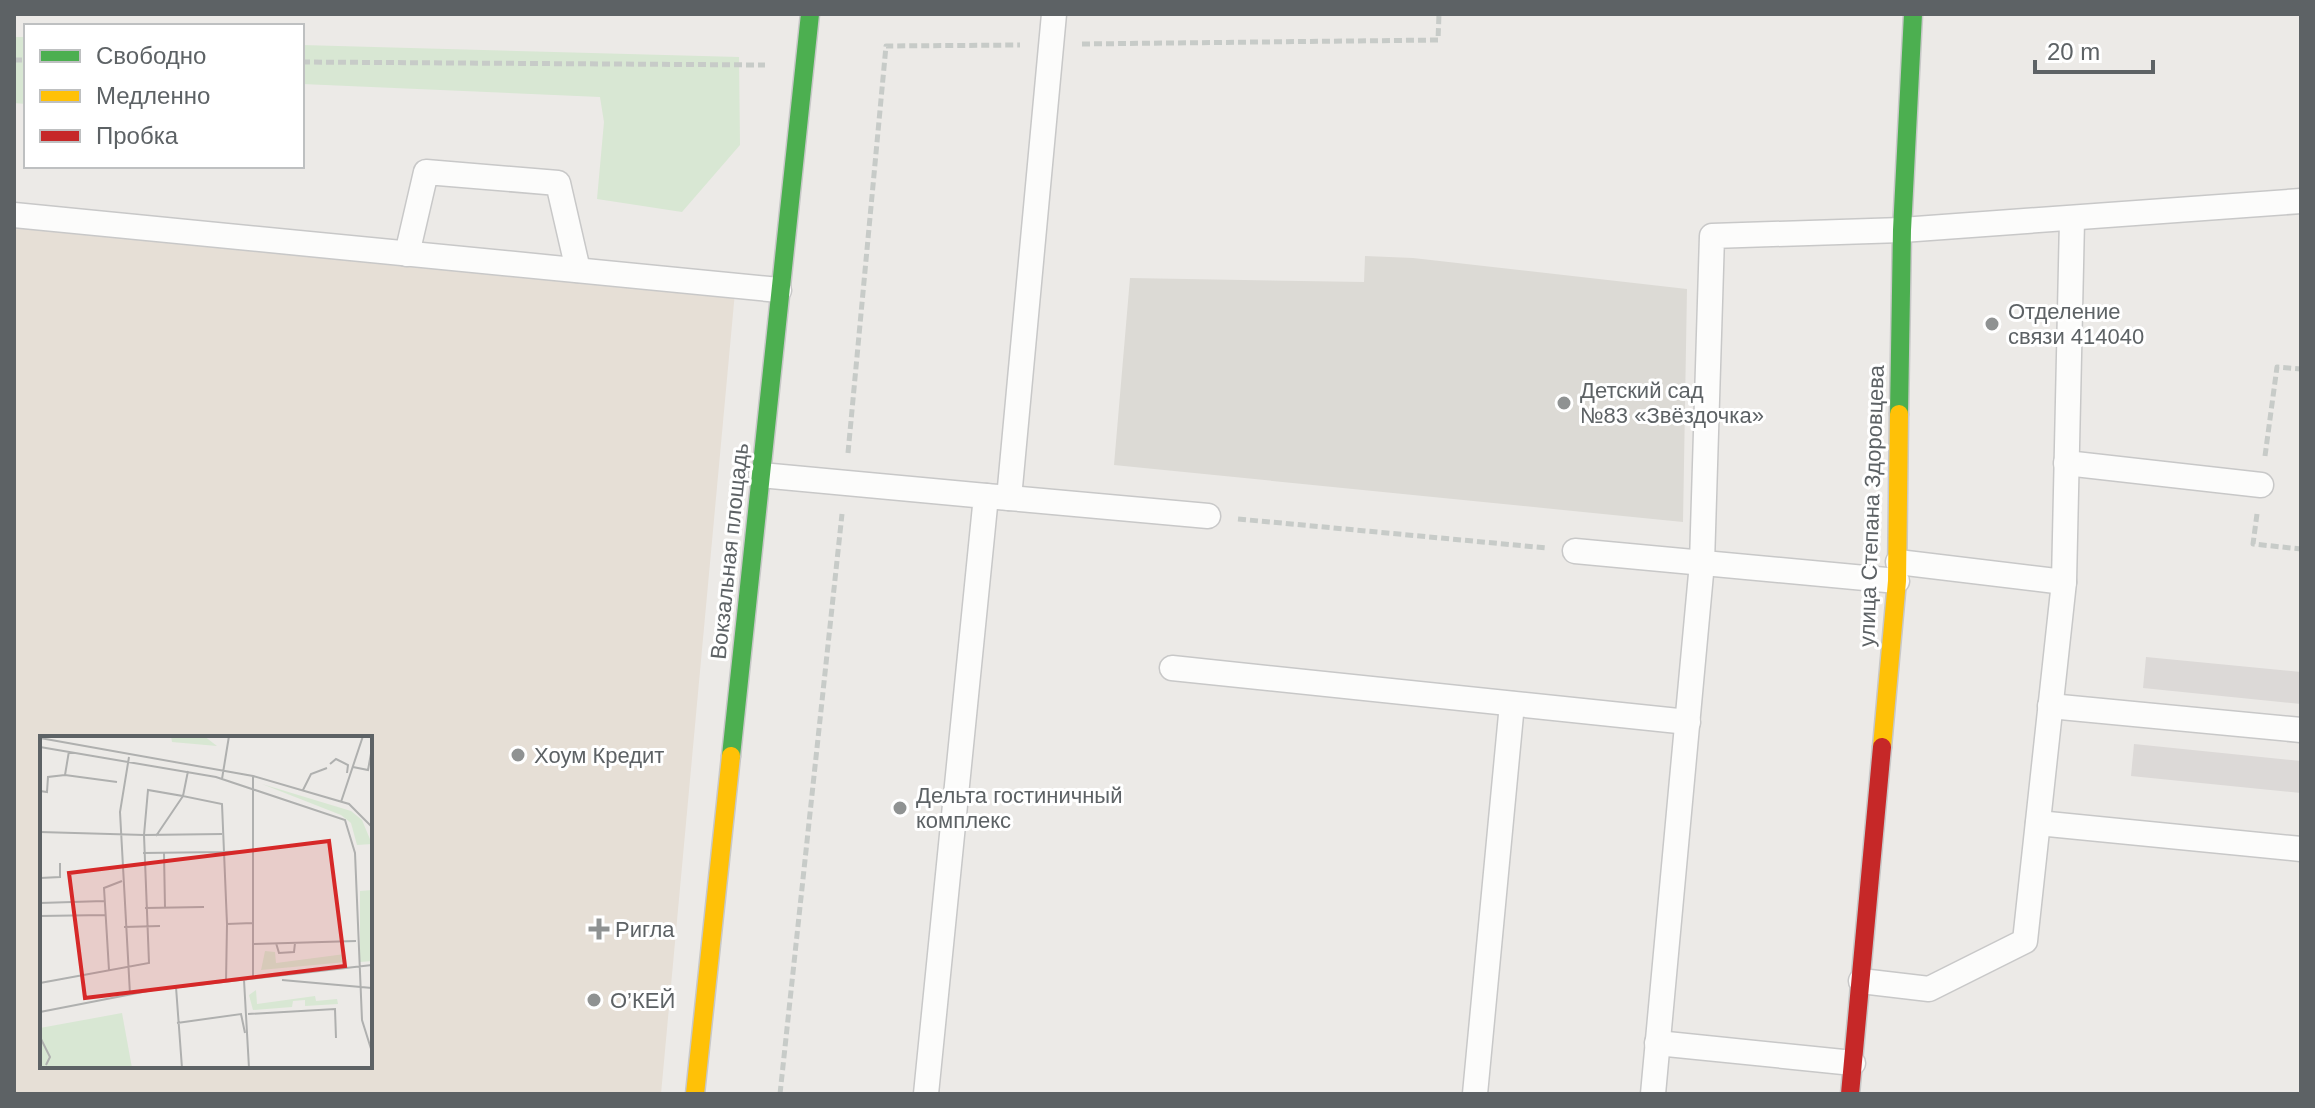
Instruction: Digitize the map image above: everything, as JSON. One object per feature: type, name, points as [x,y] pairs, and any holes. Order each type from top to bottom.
[{"type":"street","name":"Вокзальная площадь","points":[[695,1094],[810,14]]},
{"type":"street","name":"улица Степана Здоровцева","points":[[1850,1094],[1897,571],[1902,230],[1913,14]]},
{"type":"lane","points":[[926,1094],[1054,14]]},
{"type":"lane","points":[[407,254],[426,172],[558,183],[578,270]]},
{"type":"lane","points":[[1653,1094],[1702,563],[1712,236],[1902,230],[2072,220],[2301,201]]},
{"type":"lane","points":[[14,215],[779,290]]},
{"type":"lane","points":[[1861,981],[1929,989],[2025,941],[2064,582],[2072,220]]},
{"type":"lane","points":[[2066,463],[2261,485]]},
{"type":"lane","points":[[761,475],[1208,516]]},
{"type":"lane","points":[[1575,551],[1702,563],[2064,582]]},
{"type":"lane","points":[[1172,668],[1688,722]]},
{"type":"lane","points":[[1475,1094],[1512,704]]},
{"type":"lane","points":[[2050,706],[2301,730]]},
{"type":"lane","points":[[2038,823],[2301,849]]},
{"type":"lane","points":[[1657,1043],[1853,1063]]},
{"type":"path","points":[[780,1094],[845,483],[886,46],[1438,40],[1439,14]]},
{"type":"path","points":[[304,62],[771,65]]},
{"type":"path","points":[[1208,516],[1575,551]]},
{"type":"shaded area","points":[[14,227],[735,292],[661,1094],[14,1094]]},
{"type":"shaded area","points":[[1365,256],[1413,258],[1687,289],[1683,522],[1114,465],[1130,278],[1364,282]]},
{"type":"shaded area","points":[[2146,657],[2301,672],[2301,704],[2143,688]]},
{"type":"shaded area","points":[[2134,744],[2301,761],[2301,793],[2131,776]]},
{"type":"green space","points":[[14,37],[24,37],[24,104],[14,103]]},
{"type":"green space","points":[[304,45],[739,57],[740,145],[682,212],[597,199],[604,122],[600,97],[304,84]]},
{"type":"traffic: fast","points":[[731,756],[810,14]]},
{"type":"traffic: fast","points":[[1899,414],[1902,230],[1913,14]]},
{"type":"traffic: slow","points":[[1882,747],[1897,581],[1899,414]]},
{"type":"traffic: slow","points":[[695,1094],[731,756]]},
{"type":"traffic: jam","points":[[1850,1094],[1882,747]]},
{"type":"place","name":"Отделение связи 414040","points":[[1992,324]]},
{"type":"place","name":"Детский сад №83 «Звёздочка»","points":[[1564,403]]},
{"type":"place","name":"Хоум Кредит","points":[[518,755]]},
{"type":"place","name":"Дельта гостиничный комплекс","points":[[900,808]]},
{"type":"place","name":"Ригла","points":[[599,929]]},
{"type":"place","name":"О’КЕЙ","points":[[594,1000]]}]
